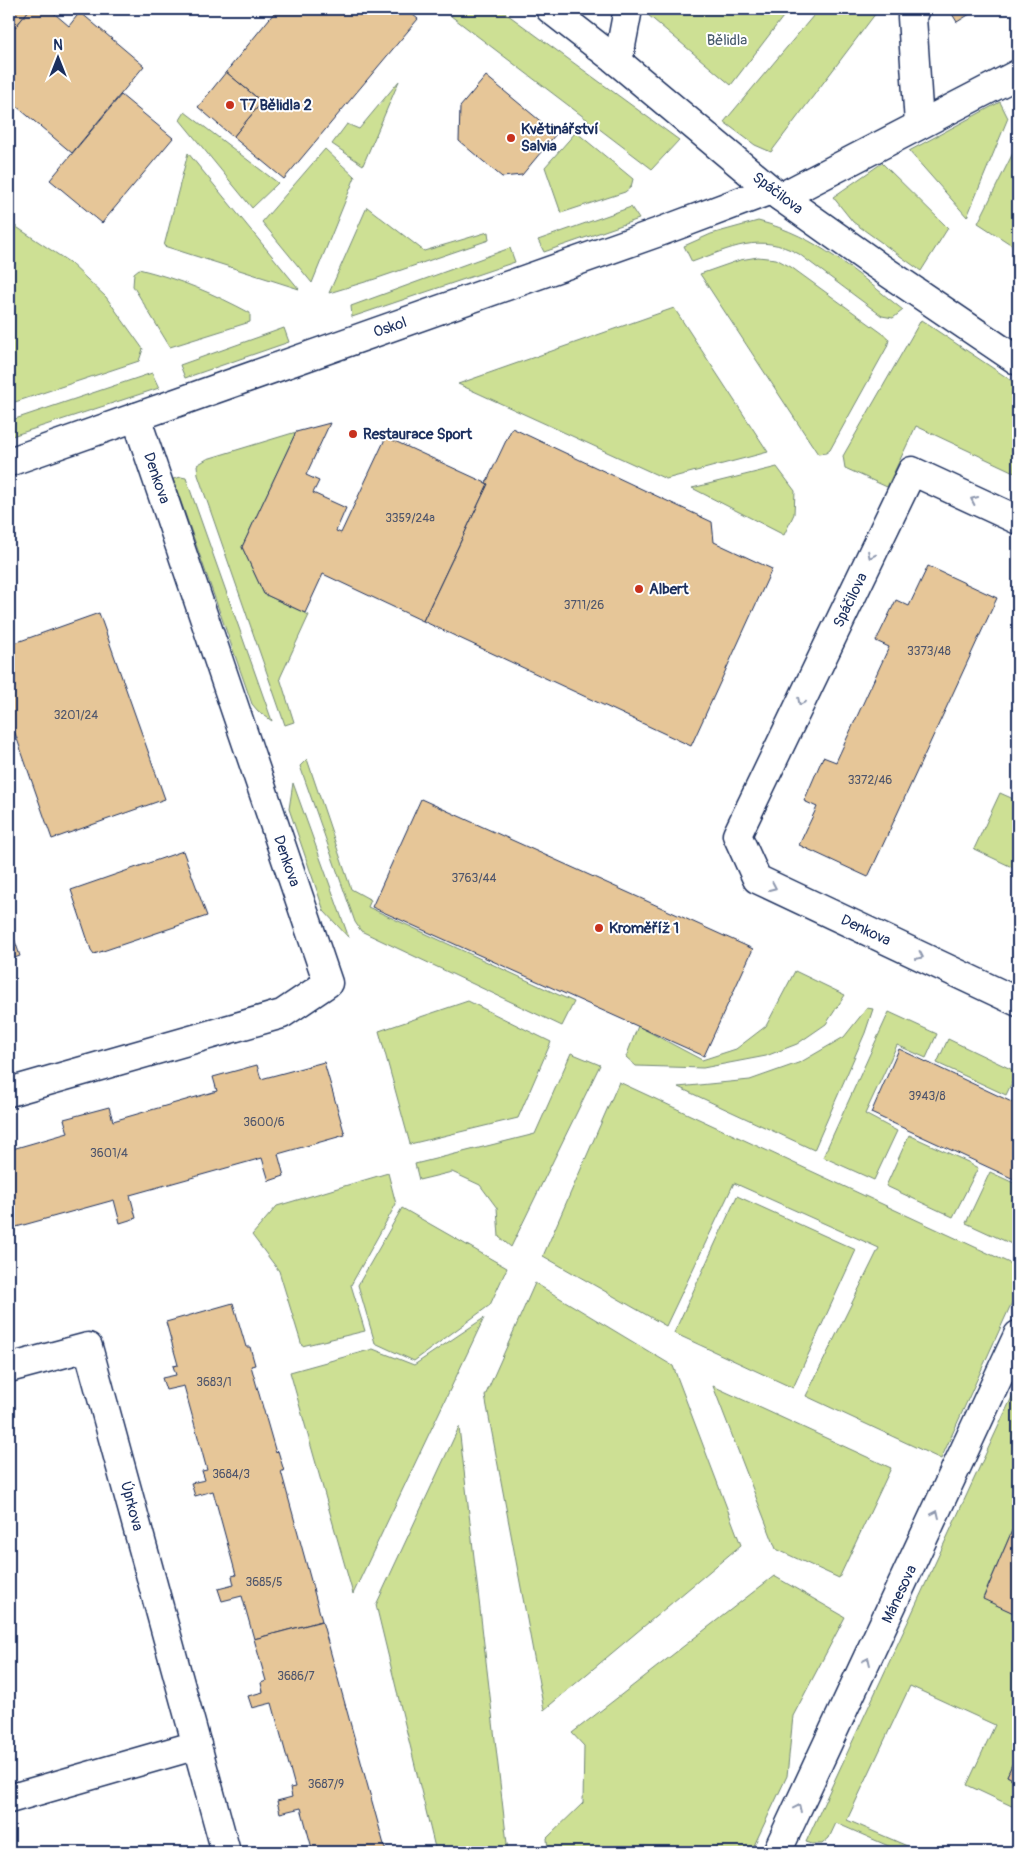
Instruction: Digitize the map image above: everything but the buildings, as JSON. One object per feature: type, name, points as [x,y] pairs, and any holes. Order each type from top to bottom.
[{"type":"street","name":"Spáčilova","points":[[550,9],[618,62],[776,193],[875,264],[1018,361]]},
{"type":"street","points":[[618,62],[628,9]]},
{"type":"street","points":[[915,9],[912,16],[919,124]]},
{"type":"street","name":"Oskol","points":[[9,462],[679,225],[776,193],[1018,74]]},
{"type":"street","name":"Denkova","points":[[9,1092],[282,1014],[328,983],[136,417]]},
{"type":"street","name":"Spáčilova","points":[[736,835],[912,471],[1018,520]]},
{"type":"street","name":"Denkova","points":[[736,835],[757,879],[1018,1002]]},
{"type":"street","name":"Mánesova","points":[[777,1852],[1018,1335]]},
{"type":"street","name":"Úprkova","points":[[9,1368],[88,1346],[226,1852]]},
{"type":"street","points":[[9,1799],[197,1745]]},
{"type":"green space","points":[[457,9],[500,9],[679,140],[652,169],[451,16]]},
{"type":"green space","name":"Bělidla","points":[[641,9],[789,9],[731,85]]},
{"type":"green space","points":[[819,9],[879,9],[771,152],[755,145],[724,122]]},
{"type":"green space","points":[[399,81],[363,165],[332,144],[347,124],[359,129]]},
{"type":"green space","points":[[1000,102],[1008,118],[967,217],[909,151]]},
{"type":"green space","points":[[185,112],[278,183],[252,208],[180,120]]},
{"type":"green space","points":[[576,132],[633,179],[631,187],[625,192],[561,213],[545,167]]},
{"type":"green space","points":[[1018,143],[1018,206],[1013,215],[1018,218],[1018,249],[978,223]]},
{"type":"green space","points":[[325,149],[355,177],[312,283],[262,222]]},
{"type":"green space","points":[[188,153],[299,289],[164,246]]},
{"type":"green space","points":[[882,163],[948,228],[921,271],[853,222],[833,197]]},
{"type":"green space","points":[[367,207],[424,251],[488,232],[489,240],[329,293]]},
{"type":"green space","points":[[631,207],[639,219],[544,252],[538,240]]},
{"type":"green space","points":[[758,221],[780,228],[818,246],[903,310],[893,318],[882,316],[799,254],[785,247],[758,243],[745,244],[692,262],[684,246],[711,234]]},
{"type":"green space","points":[[9,222],[69,262],[106,297],[143,349],[139,361],[9,404],[9,254],[13,252]]},
{"type":"green space","points":[[510,248],[515,262],[352,317],[351,306]]},
{"type":"green space","points":[[758,257],[776,259],[791,267],[889,340],[887,347],[830,450],[826,453],[818,454],[700,274],[740,260]]},
{"type":"green space","points":[[139,269],[182,282],[224,300],[250,313],[250,322],[170,347],[133,286],[134,273]]},
{"type":"green space","points":[[674,308],[768,452],[666,479],[458,384]]},
{"type":"green space","points":[[921,320],[1018,385],[1018,474],[916,426],[887,487],[845,468],[843,456]]},
{"type":"green space","points":[[284,328],[289,342],[185,378],[180,365]]},
{"type":"green space","points":[[152,373],[159,388],[9,437],[9,421]]},
{"type":"green space","points":[[296,432],[242,547],[264,594],[309,615],[280,678],[294,722],[285,725],[198,475],[197,465],[207,459]]},
{"type":"green space","points":[[777,467],[795,491],[794,514],[784,535],[692,488]]},
{"type":"green space","points":[[186,478],[272,721],[252,704],[173,479]]},
{"type":"green space","points":[[307,759],[351,889],[371,900],[368,907],[574,1002],[562,1026],[361,931],[355,922],[300,766]]},
{"type":"green space","points":[[293,783],[349,938],[324,911],[289,809]]},
{"type":"green space","points":[[1000,793],[1018,801],[1018,870],[974,849]]},
{"type":"green space","points":[[795,971],[845,995],[826,1024],[797,1044],[766,1056],[703,1068],[636,1066],[626,1057],[638,1026],[702,1060],[736,1049],[766,1026]]},
{"type":"green space","points":[[468,1001],[551,1042],[518,1118],[410,1144],[379,1031]]},
{"type":"green space","points":[[867,1008],[873,1009],[865,1033],[814,1150],[678,1087],[750,1080],[801,1062],[844,1037]]},
{"type":"green space","points":[[889,1012],[937,1034],[926,1058],[897,1045],[865,1114],[897,1131],[874,1180],[823,1157]]},
{"type":"green space","points":[[948,1039],[1017,1072],[1006,1095],[937,1063]]},
{"type":"green space","points":[[571,1053],[600,1065],[511,1247],[499,1237],[497,1208],[480,1185],[452,1172],[419,1180],[415,1164],[535,1134]]},
{"type":"green space","points":[[619,1082],[1018,1267],[1018,1289],[941,1459],[806,1396],[879,1248],[734,1183],[666,1326],[543,1256]]},
{"type":"green space","points":[[909,1135],[978,1168],[953,1217],[886,1186]]},
{"type":"green space","points":[[990,1172],[1018,1185],[1018,1247],[966,1223]]},
{"type":"green space","points":[[388,1173],[396,1204],[351,1285],[365,1331],[302,1346],[279,1271],[252,1235],[277,1206]]},
{"type":"green space","points":[[737,1196],[856,1250],[793,1388],[674,1333]]},
{"type":"green space","points":[[402,1208],[507,1268],[490,1305],[414,1361],[375,1343],[358,1285]]},
{"type":"green space","points":[[535,1283],[673,1366],[741,1545],[544,1710],[485,1396]]},
{"type":"green space","points":[[484,1318],[353,1594],[290,1372],[373,1349],[414,1365]]},
{"type":"green space","points":[[1018,1384],[1018,1528],[1014,1526],[983,1598],[1018,1615],[1018,1751],[1007,1776],[1018,1782],[1018,1809],[967,1785],[995,1725],[910,1686],[847,1820],[921,1852],[902,1852],[836,1823],[829,1838],[822,1844],[806,1842]]},
{"type":"green space","points":[[713,1386],[891,1468],[839,1578],[776,1549]]},
{"type":"green space","points":[[459,1427],[508,1852],[436,1852],[376,1605]]},
{"type":"green space","points":[[774,1576],[845,1617],[793,1716],[787,1776],[751,1852],[548,1852],[547,1838],[583,1803],[584,1746],[572,1733]]},
{"type":"place","name":"T7 Bělidla 2","points":[[230,105]]},
{"type":"place","name":"Květinářství Salvia","points":[[511,138]]},
{"type":"place","name":"Restaurace Sport","points":[[353,434]]},
{"type":"place","name":"Albert","points":[[639,589]]},
{"type":"place","name":"Kroměříž 1","points":[[599,928]]}]
